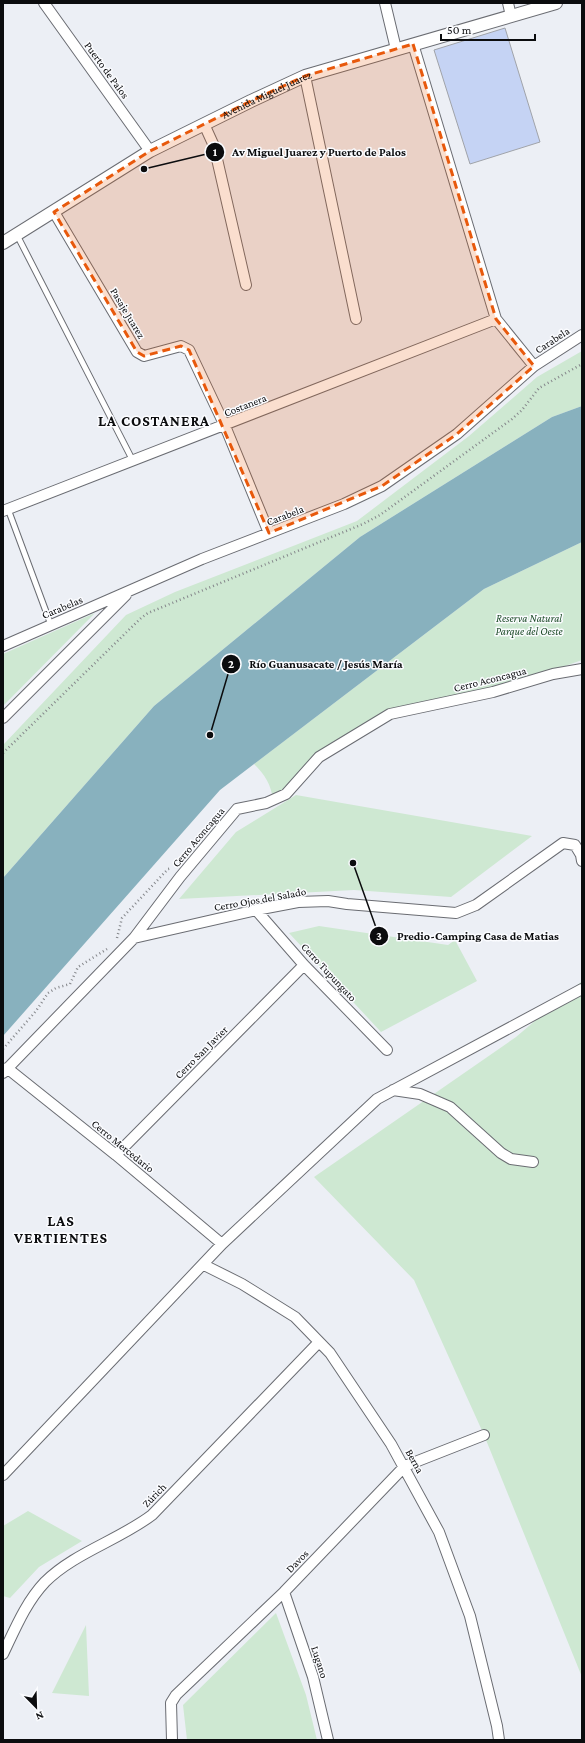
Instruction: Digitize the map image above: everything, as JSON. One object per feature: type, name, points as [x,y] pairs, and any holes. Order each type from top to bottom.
[{"type":"street","name":"Puerto de Palos","points":[[44,3],[150,151]]},
{"type":"street","points":[[385,3],[396,49]]},
{"type":"street","points":[[508,3],[511,16]]},
{"type":"street","name":"Avenida Miguel Juarez","points":[[3,243],[150,151],[305,76],[556,3]]},
{"type":"street","points":[[413,44],[496,319],[534,366]]},
{"type":"street","points":[[305,76],[356,320]]},
{"type":"street","points":[[204,124],[214,146],[246,285]]},
{"type":"street","name":"Pasaje Juarez","points":[[54,212],[137,352],[144,356],[181,346],[189,350],[225,426],[269,533]]},
{"type":"street","name":"Costanera","points":[[6,510],[225,426],[496,319]]},
{"type":"street","name":"Carabela","points":[[3,718],[130,590],[202,559],[344,504],[382,486],[458,434],[534,366],[582,335]]},
{"type":"street","name":"Carabelas","points":[[3,646],[130,590]]},
{"type":"street","name":"Cerro Aconcagua","points":[[5,1071],[134,938],[180,878],[237,809],[266,803],[286,794],[319,757],[390,714],[493,692],[554,674],[582,669]]},
{"type":"street","name":"Cerro Ojos del Salado","points":[[134,938],[298,902],[328,901],[456,913],[476,905],[563,843],[575,844],[582,861]]},
{"type":"street","name":"Cerro Tupungato","points":[[256,910],[304,965],[387,1050]]},
{"type":"street","name":"Cerro San Javier","points":[[116,1156],[304,965]]},
{"type":"street","points":[[3,1475],[204,1265],[222,1244],[377,1099],[582,989]]},
{"type":"street","name":"Cerro Mercedario","points":[[5,1071],[116,1156],[222,1244]]},
{"type":"street","points":[[393,1090],[420,1094],[450,1107],[511,1159],[533,1162]]},
{"type":"street","name":"Berna","points":[[204,1265],[242,1284],[295,1317],[330,1353],[405,1466],[439,1532],[470,1616],[497,1726],[499,1740]]},
{"type":"street","name":"Zúrich","points":[[3,1654],[21,1616],[45,1582],[69,1564],[134,1529],[152,1515],[319,1342]]},
{"type":"street","name":"Davos","points":[[172,1740],[171,1703],[176,1695],[284,1592],[405,1466],[484,1435]]},
{"type":"street","name":"Lugano","points":[[284,1592],[313,1677],[328,1740]]},
{"type":"lane","points":[[16,235],[133,461]]},
{"type":"lane","points":[[6,510],[51,625]]},
{"type":"path","points":[[3,753],[141,618],[148,613],[363,524],[380,515],[512,419],[539,388],[582,364]]},
{"type":"path","points":[[113,943],[118,937],[122,918],[168,869],[175,868]]},
{"type":"path","points":[[3,1049],[36,1011],[48,993],[56,988],[70,984],[78,967],[108,949]]},
{"type":"highlighted area","points":[[413,44],[496,319],[534,366],[457,434],[382,486],[269,533],[189,350],[181,346],[144,356],[137,352],[54,212],[150,151],[251,101],[305,76]]},
{"type":"green space","points":[[582,351],[582,406],[552,417],[360,537],[154,706],[3,878],[3,745],[126,615],[175,592],[357,521],[469,436],[537,377]]},
{"type":"green space","name":"Reserva Natural Parque del Oeste","points":[[582,542],[582,660],[493,692],[390,714],[319,757],[273,800],[271,789],[267,780],[254,764],[484,589]]},
{"type":"green space","points":[[95,613],[3,706],[3,654]]},
{"type":"green space","points":[[296,795],[532,836],[451,897],[354,890],[179,899],[236,832]]},
{"type":"green space","points":[[319,926],[448,945],[455,940],[477,981],[381,1032],[289,933]]},
{"type":"green space","points":[[582,981],[582,1677],[484,1435],[414,1280],[314,1177],[516,1037]]},
{"type":"green space","points":[[28,1511],[82,1541],[39,1567],[10,1598],[3,1596],[3,1526]]},
{"type":"green space","points":[[276,1613],[306,1695],[317,1740],[187,1740],[183,1705]]},
{"type":"green space","points":[[86,1625],[89,1696],[52,1693]]},
{"type":"water","points":[[582,406],[582,542],[484,589],[220,790],[3,1036],[3,878],[154,706],[360,537],[552,417]]},
{"type":"building","points":[[505,28],[540,142],[470,164],[434,50]]},
{"type":"place","name":"Av Miguel Juarez y Puerto de Palos","points":[[144,169]]},
{"type":"place","name":"Río Guanusacate / Jesús María","points":[[210,735]]},
{"type":"place","name":"Predio-Camping Casa de Matias","points":[[353,863]]},
{"type":"district","name":"LA COSTANERA","points":[[154,421]]},
{"type":"district","name":"LAS VERTIENTES","points":[[61,1230]]}]
